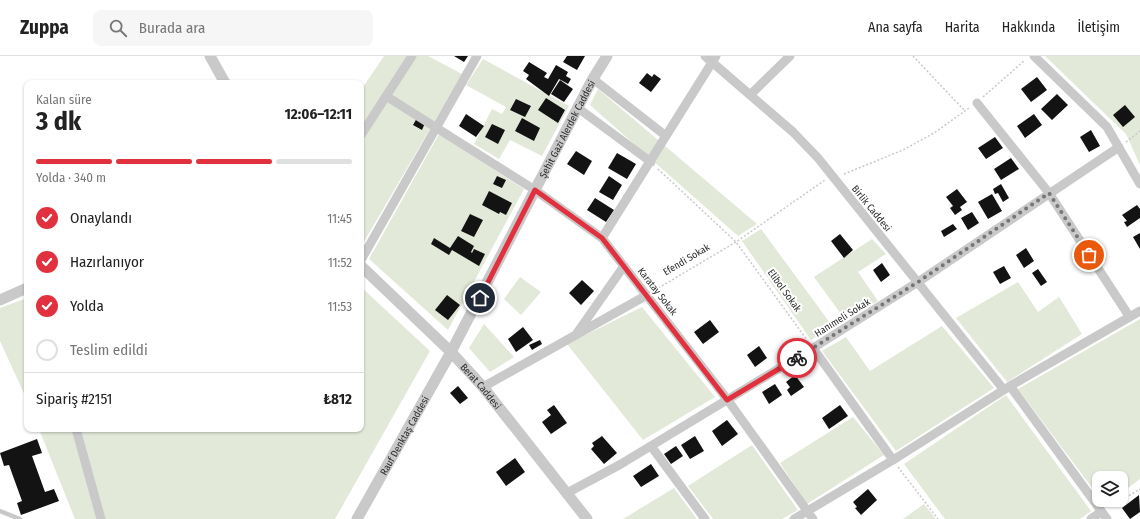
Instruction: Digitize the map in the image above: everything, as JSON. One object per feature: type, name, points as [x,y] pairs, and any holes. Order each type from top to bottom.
[{"type":"street","points":[[210,56],[223,80]]},
{"type":"street","points":[[364,130],[412,56]]},
{"type":"street","points":[[364,255],[437,129],[477,56]]},
{"type":"street","name":"Şehit Gazi Alerdek Caddesi","points":[[451,352],[593,79],[607,56]]},
{"type":"street","points":[[750,95],[790,56]]},
{"type":"street","points":[[1034,56],[1100,120],[1119,147],[1139,180]]},
{"type":"street","points":[[602,238],[651,162],[711,58]]},
{"type":"street","name":"Birlik Caddesi","points":[[711,58],[750,95],[793,132],[833,177],[918,282],[1007,388],[1104,515]]},
{"type":"street","points":[[593,79],[666,136]]},
{"type":"street","name":"Karatay Sokak","points":[[386,96],[535,190],[602,238],[648,295],[727,400],[813,519]]},
{"type":"street","points":[[977,103],[1049,193],[1129,316]]},
{"type":"street","points":[[578,108],[651,162]]},
{"type":"street","name":"Hanımeli Sokak","points":[[567,493],[651,446],[813,348],[918,282],[1119,147]]},
{"type":"street","points":[[575,336],[624,266]]},
{"type":"street","name":"Berat Caddesi","points":[[364,269],[451,352],[483,387],[587,519]]},
{"type":"street","points":[[0,300],[24,289]]},
{"type":"street","points":[[483,387],[648,295]]},
{"type":"street","points":[[794,519],[893,460],[1007,388],[1140,311]]},
{"type":"street","points":[[813,348],[893,460]]},
{"type":"street","name":"Rauf Denktaş Caddesi","points":[[357,519],[451,352]]},
{"type":"street","points":[[77,432],[101,519]]},
{"type":"street","points":[[651,446],[705,519]]},
{"type":"street","points":[[1091,519],[1104,515]]},
{"type":"lane","points":[[0,511],[20,519]]},
{"type":"path","points":[[913,56],[965,111]]},
{"type":"path","name":"Efendi Sokak","points":[[648,295],[736,242],[833,177],[903,150],[934,133],[977,103],[1029,56]]},
{"type":"path","points":[[1119,147],[1140,131]]},
{"type":"path","name":"Elibol Sokak","points":[[651,162],[736,242],[813,348]]},
{"type":"path","points":[[893,460],[938,519]]},
{"type":"path","points":[[1128,496],[1140,489]]},
{"type":"green space","points":[[384,56],[428,56],[462,74],[364,242],[364,86]]},
{"type":"green space","points":[[1045,56],[1140,56],[1140,165],[1126,134]]},
{"type":"green space","points":[[483,59],[569,106],[542,156],[510,140],[499,159],[474,144],[492,109],[502,114],[506,107],[466,85]]},
{"type":"green space","points":[[598,89],[757,224],[738,236],[590,105]]},
{"type":"green space","points":[[439,134],[524,189],[448,330],[369,259]]},
{"type":"green space","points":[[761,229],[833,327],[811,340],[742,241]]},
{"type":"green space","points":[[872,239],[886,254],[858,272],[878,301],[846,321],[814,277]]},
{"type":"green space","points":[[520,277],[541,292],[521,315],[504,299]]},
{"type":"green space","points":[[1018,282],[1038,312],[1059,297],[1082,334],[1007,382],[956,318]]},
{"type":"green space","points":[[364,290],[430,351],[335,519],[75,519],[40,432],[364,432]]},
{"type":"green space","points":[[24,299],[24,393],[0,341],[0,308]]},
{"type":"green space","points":[[642,307],[715,397],[643,440],[567,344]]},
{"type":"green space","points":[[1140,319],[1140,479],[1128,488],[1128,471],[1092,471],[1092,488],[1018,389]]},
{"type":"green space","points":[[484,324],[514,357],[490,372],[469,348]]},
{"type":"green space","points":[[942,326],[994,388],[896,451],[822,351],[846,337],[870,371]]},
{"type":"green space","points":[[1006,395],[1091,511],[1080,519],[945,519],[904,464]]},
{"type":"green space","points":[[853,417],[884,455],[807,504],[780,463]]},
{"type":"green space","points":[[752,445],[798,510],[782,519],[713,519],[688,486]]},
{"type":"green space","points":[[674,488],[697,519],[623,519]]},
{"type":"green space","points":[[924,504],[936,519],[903,519]]},
{"type":"building","points":[[454,56],[468,56],[464,62]]},
{"type":"building","points":[[567,56],[585,56],[577,70],[563,62]]},
{"type":"building","points":[[529,62],[547,73],[544,77],[548,79],[556,65],[568,72],[566,76],[571,79],[568,84],[559,79],[549,96],[526,79],[529,75],[523,71]]},
{"type":"building","points":[[647,73],[652,77],[654,74],[661,79],[651,92],[639,83]]},
{"type":"building","points":[[1037,77],[1047,90],[1031,102],[1021,89]]},
{"type":"building","points":[[560,80],[573,89],[564,102],[551,94]]},
{"type":"building","points":[[1057,94],[1068,105],[1052,120],[1041,109]]},
{"type":"building","points":[[546,98],[565,110],[558,123],[538,110]]},
{"type":"building","points":[[516,99],[531,106],[525,117],[510,110]]},
{"type":"building","points":[[1125,105],[1135,117],[1123,127],[1113,115]]},
{"type":"building","points":[[466,114],[484,126],[476,137],[459,126]]},
{"type":"building","points":[[1034,114],[1042,125],[1025,138],[1017,126]]},
{"type":"building","points":[[417,118],[425,123],[422,130],[413,125]]},
{"type":"building","points":[[522,118],[540,128],[534,141],[515,131]]},
{"type":"building","points":[[492,124],[505,130],[498,144],[485,137]]},
{"type":"building","points":[[1091,130],[1100,146],[1089,152],[1080,137]]},
{"type":"building","points":[[995,137],[1003,148],[986,159],[978,148]]},
{"type":"building","points":[[576,151],[592,161],[584,175],[567,164]]},
{"type":"building","points":[[617,153],[636,164],[627,179],[608,168]]},
{"type":"building","points":[[1011,158],[1019,169],[1001,180],[994,169]]},
{"type":"building","points":[[497,176],[506,180],[502,188],[493,184]]},
{"type":"building","points":[[609,176],[622,185],[613,200],[599,192]]},
{"type":"building","points":[[1001,184],[1009,198],[1003,202],[998,193],[995,194],[993,189]]},
{"type":"building","points":[[957,189],[967,202],[960,207],[962,210],[955,215],[950,208],[953,206],[946,197]]},
{"type":"building","points":[[489,191],[512,203],[506,215],[500,212],[499,214],[482,205]]},
{"type":"building","points":[[992,194],[1002,211],[988,219],[978,202]]},
{"type":"building","points":[[595,198],[614,210],[606,222],[587,210]]},
{"type":"building","points":[[1137,205],[1140,209],[1140,218],[1127,227],[1124,222],[1127,221],[1122,215]]},
{"type":"building","points":[[972,212],[979,223],[968,230],[961,218]]},
{"type":"building","points":[[470,214],[483,220],[474,237],[461,231]]},
{"type":"building","points":[[953,224],[957,229],[944,237],[941,231]]},
{"type":"building","points":[[1140,233],[1140,249],[1133,237]]},
{"type":"building","points":[[840,234],[853,250],[844,258],[831,241]]},
{"type":"building","points":[[458,236],[474,246],[471,252],[472,253],[474,249],[485,254],[479,266],[452,250],[449,255],[431,244],[434,238],[450,248]]},
{"type":"building","points":[[1026,248],[1034,261],[1024,268],[1016,255]]},
{"type":"building","points":[[882,263],[890,275],[881,282],[873,270]]},
{"type":"building","points":[[1004,266],[1011,278],[1000,284],[993,272]]},
{"type":"building","points":[[1038,269],[1047,282],[1041,286],[1032,273]]},
{"type":"building","points":[[582,280],[594,291],[581,305],[569,293]]},
{"type":"building","points":[[447,295],[460,305],[448,320],[435,310]]},
{"type":"building","points":[[710,320],[719,332],[703,344],[694,332]]},
{"type":"building","points":[[523,327],[533,340],[516,352],[508,339]]},
{"type":"building","points":[[540,340],[542,344],[532,350],[529,345]]},
{"type":"building","points":[[759,346],[767,358],[755,367],[747,355]]},
{"type":"building","points":[[795,375],[804,387],[791,396],[787,390],[790,387],[786,382]]},
{"type":"building","points":[[775,384],[782,395],[769,404],[762,392]]},
{"type":"building","points":[[458,386],[468,398],[460,404],[450,393]]},
{"type":"building","points":[[554,405],[567,423],[551,434],[542,422],[551,415],[547,410]]},
{"type":"building","points":[[840,405],[848,416],[829,429],[822,418]]},
{"type":"building","points":[[727,420],[738,434],[722,446],[712,431]]},
{"type":"building","points":[[602,436],[617,453],[604,464],[591,449],[594,446],[592,443]]},
{"type":"building","points":[[695,436],[704,451],[690,459],[681,445]]},
{"type":"building","points":[[37,439],[42,453],[32,456],[45,492],[54,489],[59,501],[21,515],[17,503],[22,501],[9,465],[4,466],[0,453]]},
{"type":"building","points":[[676,446],[683,456],[671,464],[664,454]]},
{"type":"building","points":[[515,458],[525,472],[506,486],[496,472]]},
{"type":"building","points":[[651,464],[659,476],[641,487],[633,476]]},
{"type":"building","points":[[868,489],[877,500],[861,515],[855,508],[857,507],[853,502]]},
{"type":"building","points":[[1139,495],[1140,512],[1130,519],[1122,508],[1128,507],[1128,503]]},
{"type":"way so far","points":[[797,358],[918,282],[1049,193],[1089,255]]},
{"type":"route","points":[[480,298],[535,190],[588,226],[602,238],[648,295],[727,400],[797,358]]}]
